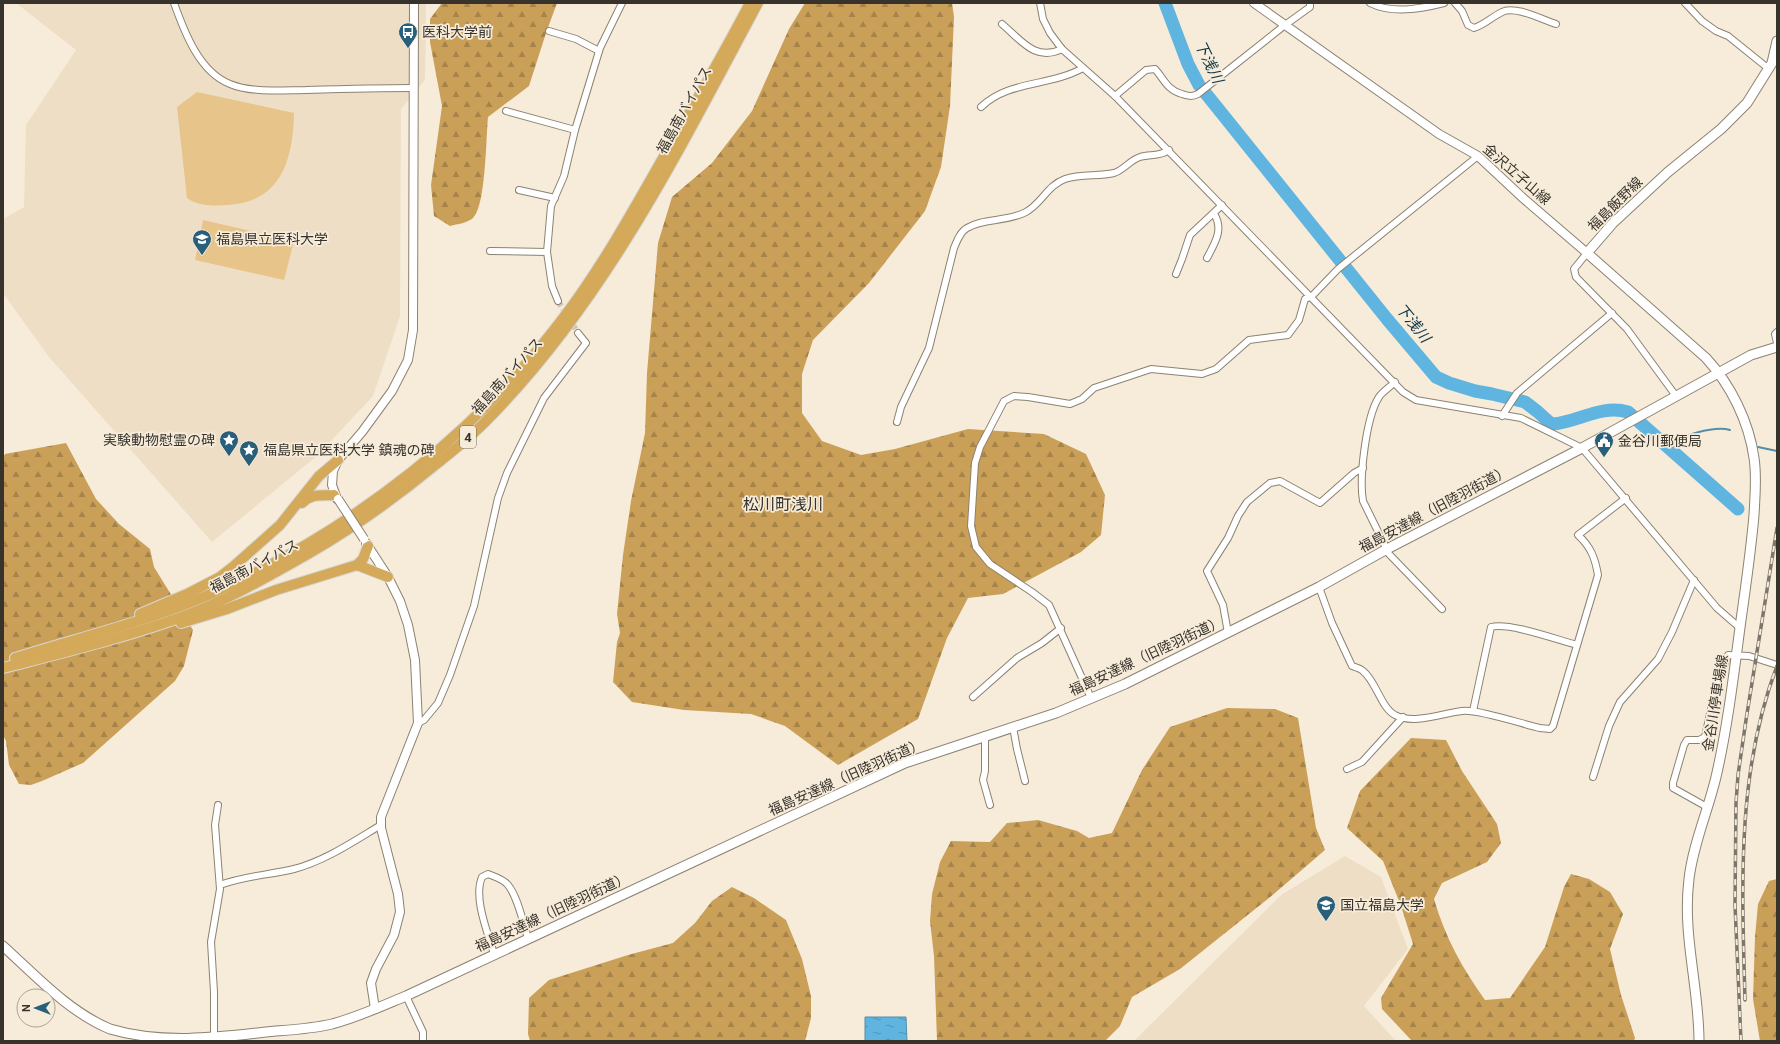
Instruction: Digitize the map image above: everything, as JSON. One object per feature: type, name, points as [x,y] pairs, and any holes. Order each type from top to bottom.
[{"type":"highway","name":"福島南バイパス","points":[[3,668],[108,640],[177,619],[258,582],[343,534],[376,511],[452,452],[488,420],[519,387],[579,313],[664,176],[760,3]]},
{"type":"highway","name":"福島南バイパス","points":[[3,662],[176,608],[223,588],[263,568],[320,536],[355,514],[449,441],[491,401],[530,358],[561,320],[604,262],[691,110],[749,4]]},
{"type":"highway","points":[[280,526],[319,476],[338,460]]},
{"type":"highway","points":[[108,630],[147,610],[189,593],[220,577],[249,554],[280,526],[306,498],[314,495],[336,497]]},
{"type":"highway","points":[[77,648],[164,629],[227,609],[276,590],[357,565],[363,559],[366,542]]},
{"type":"highway","points":[[357,565],[388,577]]},
{"type":"main road","name":"福島飯野線","points":[[1720,372],[1587,253],[1613,223],[1668,172],[1689,156],[1748,103],[1773,66],[1777,42]]},
{"type":"main road","name":"福島安達線（旧陸羽街道）","points":[[3,946],[32,973],[79,1012],[112,1030],[143,1039],[157,1041],[214,1038],[331,1024],[375,1009],[406,996],[905,763],[985,735],[1056,713],[1125,684],[1228,633],[1319,586],[1387,548],[1582,448],[1751,355],[1777,347]]},
{"type":"main road","name":"金谷川停車場線","points":[[1699,1041],[1699,1017],[1687,909],[1692,859],[1722,747],[1737,655],[1752,540],[1756,478],[1754,457],[1748,432],[1720,372]]},
{"type":"street","points":[[174,3],[183,28],[203,63],[215,75],[229,84],[244,88],[280,90],[413,88]]},
{"type":"street","points":[[375,1009],[371,983],[376,969],[394,935],[400,912],[398,894],[381,825],[381,818],[418,723],[416,660],[408,625],[400,601],[388,577],[336,497],[331,479],[338,460],[362,432],[392,391],[408,360],[413,330],[414,3]]},
{"type":"street","points":[[558,301],[552,286],[547,252],[550,213],[564,176],[574,130],[599,51],[622,3]]},
{"type":"street","points":[[1040,3],[1043,19],[1050,33],[1062,49],[1115,96],[1169,150],[1312,296],[1403,392],[1416,400],[1502,416],[1521,418],[1582,448],[1626,498],[1717,608],[1740,628]]},
{"type":"street","name":"金沢立子山線","points":[[1254,3],[1439,134],[1478,156],[1523,198],[1587,253]]},
{"type":"street","points":[[1115,96],[1146,70],[1154,69],[1164,82],[1175,92],[1189,96],[1198,94],[1310,7],[1310,3]]},
{"type":"street","points":[[1370,3],[1398,10],[1444,3]]},
{"type":"street","points":[[1455,3],[1462,11],[1468,25],[1474,28],[1503,11],[1510,10],[1519,11],[1556,24]]},
{"type":"street","points":[[1685,3],[1702,21],[1716,31],[1728,36],[1773,66]]},
{"type":"street","points":[[1002,24],[1030,48],[1037,52],[1046,54],[1062,49]]},
{"type":"street","points":[[549,31],[576,39],[599,51]]},
{"type":"street","points":[[981,108],[989,100],[1001,93],[1058,79],[1083,68]]},
{"type":"street","points":[[506,111],[574,130]]},
{"type":"street","points":[[897,422],[902,407],[929,348],[954,248],[961,234],[966,228],[978,223],[1016,217],[1028,211],[1053,185],[1065,179],[1081,175],[1114,173],[1141,156],[1162,155],[1169,150]]},
{"type":"street","points":[[1091,698],[1061,628],[1049,605],[990,564],[976,547],[971,526],[975,463],[980,447],[1004,401],[1014,396],[1070,404],[1082,399],[1094,388],[1151,369],[1202,374],[1216,369],[1249,340],[1288,335],[1299,320],[1305,299],[1312,296],[1338,269],[1478,156]]},
{"type":"street","points":[[519,190],[555,198]]},
{"type":"street","points":[[1176,274],[1190,235],[1222,205]]},
{"type":"street","points":[[1207,258],[1220,230],[1219,221],[1214,214]]},
{"type":"street","points":[[490,251],[547,252]]},
{"type":"street","points":[[1587,253],[1574,269],[1576,277],[1627,329],[1676,396]]},
{"type":"street","points":[[1502,416],[1517,393],[1612,313]]},
{"type":"street","points":[[1777,332],[1775,334],[1777,343]]},
{"type":"street","points":[[418,723],[424,720],[438,703],[450,675],[474,606],[498,498],[507,472],[544,398],[586,343],[578,333]]},
{"type":"street","points":[[1395,382],[1379,397],[1370,417],[1363,468],[1363,501],[1389,554],[1442,609]]},
{"type":"street","points":[[1228,633],[1223,605],[1207,571],[1228,538],[1238,516],[1247,502],[1270,483],[1280,481],[1320,503],[1354,473],[1363,468]]},
{"type":"street","points":[[1319,586],[1332,623],[1352,666],[1362,670],[1395,715],[1425,718],[1464,710],[1550,729],[1553,726],[1598,575],[1596,563],[1588,544],[1578,535],[1626,498]]},
{"type":"street","points":[[1594,777],[1609,726],[1620,702],[1658,659],[1672,632],[1694,580]]},
{"type":"street","points":[[1473,711],[1491,627],[1496,625],[1512,628],[1577,645]]},
{"type":"street","points":[[973,697],[1017,658],[1042,643],[1061,628]]},
{"type":"street","points":[[1707,807],[1673,788],[1673,783],[1684,745],[1687,740],[1699,740],[1705,737],[1716,686],[1728,654],[1749,656],[1774,664]]},
{"type":"street","points":[[1347,769],[1362,762],[1403,717]]},
{"type":"street","points":[[1013,727],[1025,781]]},
{"type":"street","points":[[985,735],[986,759],[983,780],[990,805]]},
{"type":"street","points":[[214,1038],[214,992],[211,942],[220,886],[215,825],[218,805]]},
{"type":"street","points":[[220,886],[239,879],[295,869],[320,859],[381,825]]},
{"type":"street","points":[[494,954],[484,923],[480,901],[480,882],[482,877],[488,874],[499,878],[508,885],[514,896],[528,938]]},
{"type":"street","points":[[406,996],[423,1032],[423,1041]]},
{"type":"shaded area","name":"福島県立医科大学","points":[[16,3],[426,3],[425,80],[401,109],[400,316],[373,396],[317,456],[212,542],[49,357],[3,293],[3,219],[24,207],[26,125],[76,50]]},
{"type":"shaded area","points":[[197,92],[294,113],[291,147],[287,162],[280,176],[271,187],[260,196],[245,202],[226,205],[206,205],[196,203],[187,198],[177,107]]},
{"type":"shaded area","points":[[203,220],[294,241],[284,280],[195,260]]},
{"type":"shaded area","name":"国立福島大学","points":[[1345,856],[1381,877],[1408,949],[1364,1006],[1396,1041],[1134,1041],[1281,895]]},
{"type":"green space","points":[[442,3],[557,3],[529,86],[488,117],[483,186],[481,200],[477,211],[471,220],[450,226],[434,216],[431,185],[442,106],[430,42],[430,19]]},
{"type":"green space","points":[[805,3],[952,3],[954,17],[950,106],[941,167],[925,211],[869,283],[813,340],[802,374],[802,413],[822,441],[861,455],[895,449],[968,429],[1044,434],[1086,454],[1105,495],[1101,535],[1081,552],[1003,594],[968,598],[947,638],[918,719],[838,765],[785,726],[751,714],[684,710],[632,702],[613,682],[617,642],[620,633],[617,614],[623,555],[631,501],[645,433],[647,373],[658,243],[672,197],[712,163],[752,111],[789,29]]},
{"type":"green space","points":[[66,443],[96,499],[119,524],[150,549],[154,567],[193,630],[184,666],[175,681],[83,763],[31,785],[19,784],[9,765],[6,741],[3,735],[3,458],[5,454]]},
{"type":"green space","points":[[1227,708],[1275,709],[1298,718],[1316,828],[1325,850],[1269,898],[1180,969],[1132,997],[1120,1026],[1105,1041],[937,1041],[934,956],[930,921],[932,894],[940,862],[951,841],[990,842],[1007,823],[1038,820],[1077,831],[1089,838],[1112,833],[1142,770],[1170,727]]},
{"type":"green space","points":[[1411,738],[1446,740],[1462,771],[1497,824],[1501,843],[1487,862],[1442,883],[1434,899],[1443,926],[1455,952],[1485,1000],[1510,998],[1545,947],[1564,887],[1571,874],[1589,879],[1610,892],[1623,914],[1610,949],[1621,995],[1635,1038],[1634,1041],[1412,1041],[1382,1009],[1381,998],[1413,944],[1401,906],[1383,861],[1347,828],[1360,791]]},
{"type":"green space","points":[[1777,879],[1777,1041],[1760,1041],[1753,999],[1755,937],[1758,904],[1769,881]]},
{"type":"green space","points":[[732,887],[754,898],[786,920],[802,959],[811,996],[811,1018],[805,1041],[530,1041],[528,1034],[529,998],[549,980],[628,955],[673,943],[695,923],[712,901]]},
{"type":"water","points":[[865,1017],[906,1017],[907,1041],[865,1041]]},
{"type":"waterway","name":"下浅川","points":[[1165,3],[1188,64],[1199,85],[1387,319],[1436,377],[1449,383],[1475,391],[1525,402],[1553,424],[1562,423],[1609,410],[1628,412],[1738,509]]},
{"type":"waterway","points":[[1665,444],[1706,430],[1730,430]]},
{"type":"waterway","points":[[1758,447],[1777,451]]},
{"type":"tunnel","points":[[558,301],[578,333]]},
{"type":"railway","points":[[1741,1041],[1735,905],[1736,803],[1738,775],[1746,720],[1777,528]]},
{"type":"railway","points":[[1745,1000],[1743,873],[1744,831],[1748,789],[1754,748],[1764,706],[1777,666]]},
{"type":"place","name":"医科大学前","points":[[408,49]]},
{"type":"place","name":"福島県立医科大学","points":[[202,256]]},
{"type":"place","name":"実験動物慰霊の碑","points":[[229,457]]},
{"type":"place","name":"金谷川郵便局","points":[[1604,458]]},
{"type":"place","name":"福島県立医科大学 鎮魂の碑","points":[[249,467]]},
{"type":"place","name":"国立福島大学","points":[[1326,922]]},
{"type":"district","name":"松川町浅川","points":[[783,504]]}]
